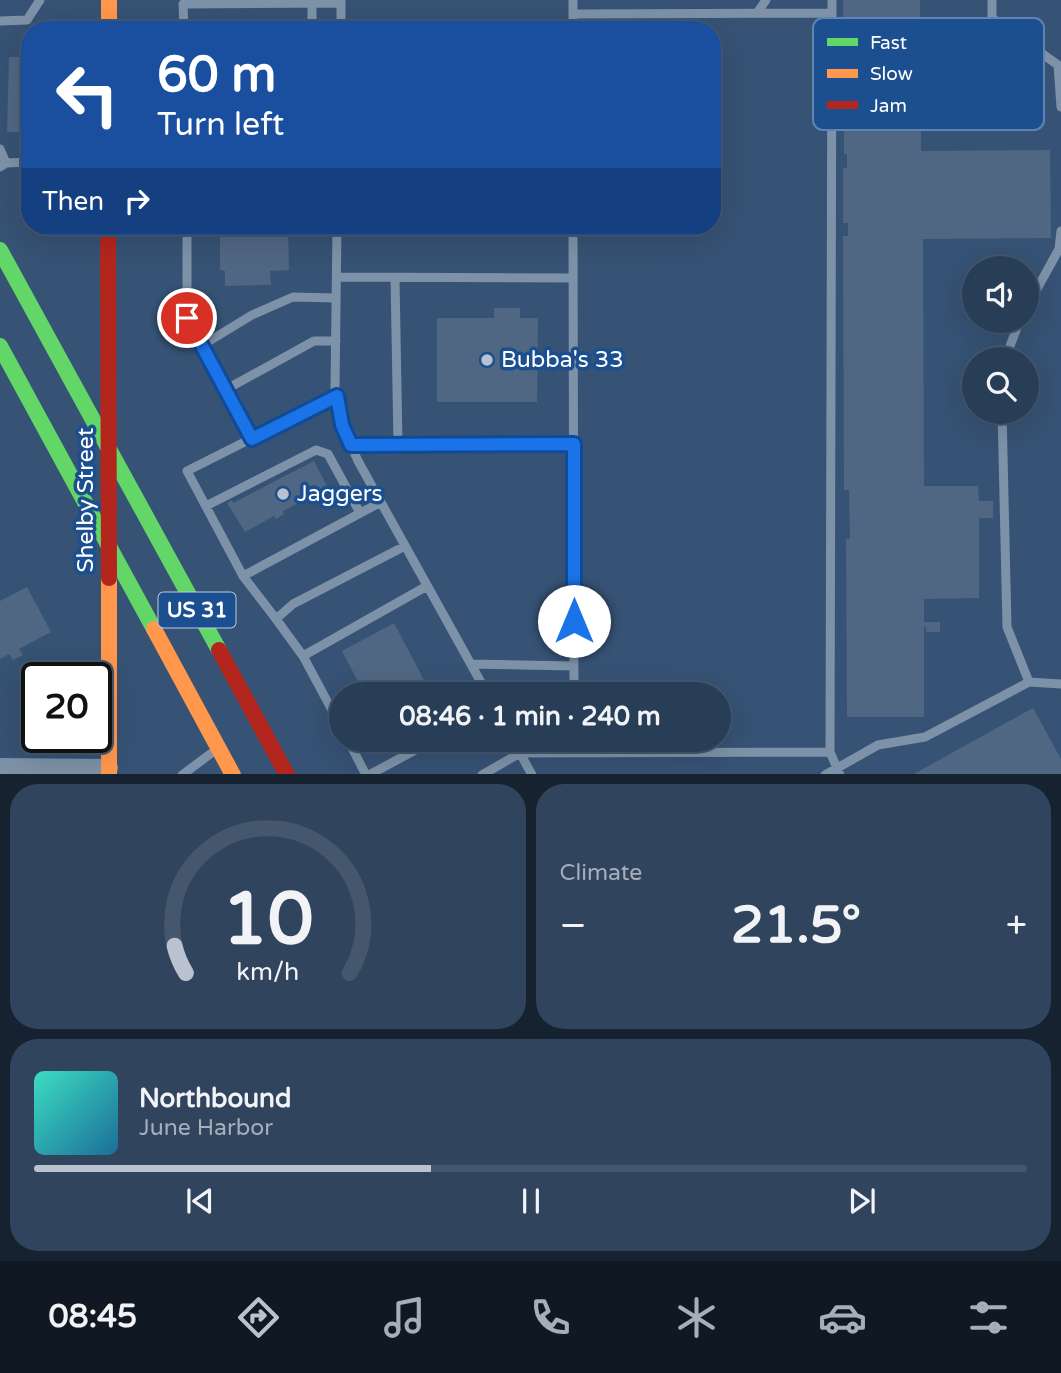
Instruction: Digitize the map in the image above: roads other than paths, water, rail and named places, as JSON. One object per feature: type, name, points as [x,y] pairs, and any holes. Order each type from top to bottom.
[{"type":"main road","points":[[108,21],[109,0]]},
{"type":"main road","name":"Shelby Street","points":[[108,235],[109,771]]},
{"type":"main road","name":"US 31","points":[[0,250],[286,774]]},
{"type":"main road","name":"US 31","points":[[0,346],[232,774]]},
{"type":"street","points":[[0,767],[109,771]]},
{"type":"lane","points":[[0,20],[27,20],[40,0]]},
{"type":"lane","points":[[573,0],[573,21]]},
{"type":"lane","points":[[757,13],[766,0]]},
{"type":"lane","points":[[832,0],[832,18]]},
{"type":"lane","points":[[992,0],[992,18]]},
{"type":"lane","points":[[184,21],[183,4],[341,1],[341,21]]},
{"type":"lane","points":[[312,3],[312,21]]},
{"type":"lane","points":[[573,14],[832,13]]},
{"type":"lane","points":[[1044,54],[1059,65],[1061,107]]},
{"type":"lane","points":[[832,130],[830,752],[838,771],[878,745],[925,737],[1029,682],[1061,684]]},
{"type":"lane","points":[[0,149],[3,165],[21,163]]},
{"type":"lane","points":[[1039,285],[1059,248],[1061,231]]},
{"type":"lane","points":[[187,235],[187,318],[252,439]]},
{"type":"lane","points":[[337,235],[337,396],[342,425],[381,502],[481,682]]},
{"type":"lane","points":[[573,235],[574,682]]},
{"type":"lane","points":[[337,277],[573,278]]},
{"type":"lane","points":[[395,278],[398,445]]},
{"type":"lane","points":[[201,346],[252,315],[293,297],[337,298]]},
{"type":"lane","points":[[225,390],[314,341],[336,341]]},
{"type":"lane","points":[[329,705],[303,656],[243,576],[187,471],[337,396]]},
{"type":"lane","points":[[1002,424],[1007,627],[1029,682]]},
{"type":"lane","points":[[351,445],[574,444]]},
{"type":"lane","points":[[206,506],[316,450],[328,454],[360,513]]},
{"type":"lane","points":[[243,576],[381,502]]},
{"type":"lane","points":[[276,619],[293,604],[405,546]]},
{"type":"lane","points":[[303,656],[427,586]]},
{"type":"lane","points":[[471,664],[574,666]]},
{"type":"lane","points":[[183,774],[218,748]]},
{"type":"lane","points":[[355,752],[367,774]]},
{"type":"lane","points":[[370,774],[411,752]]},
{"type":"lane","points":[[484,774],[520,752],[531,774]]},
{"type":"lane","points":[[731,752],[830,752]]},
{"type":"place","name":"Bubba's 33","points":[[487,360]]},
{"type":"place","name":"Jaggers","points":[[283,494]]}]
